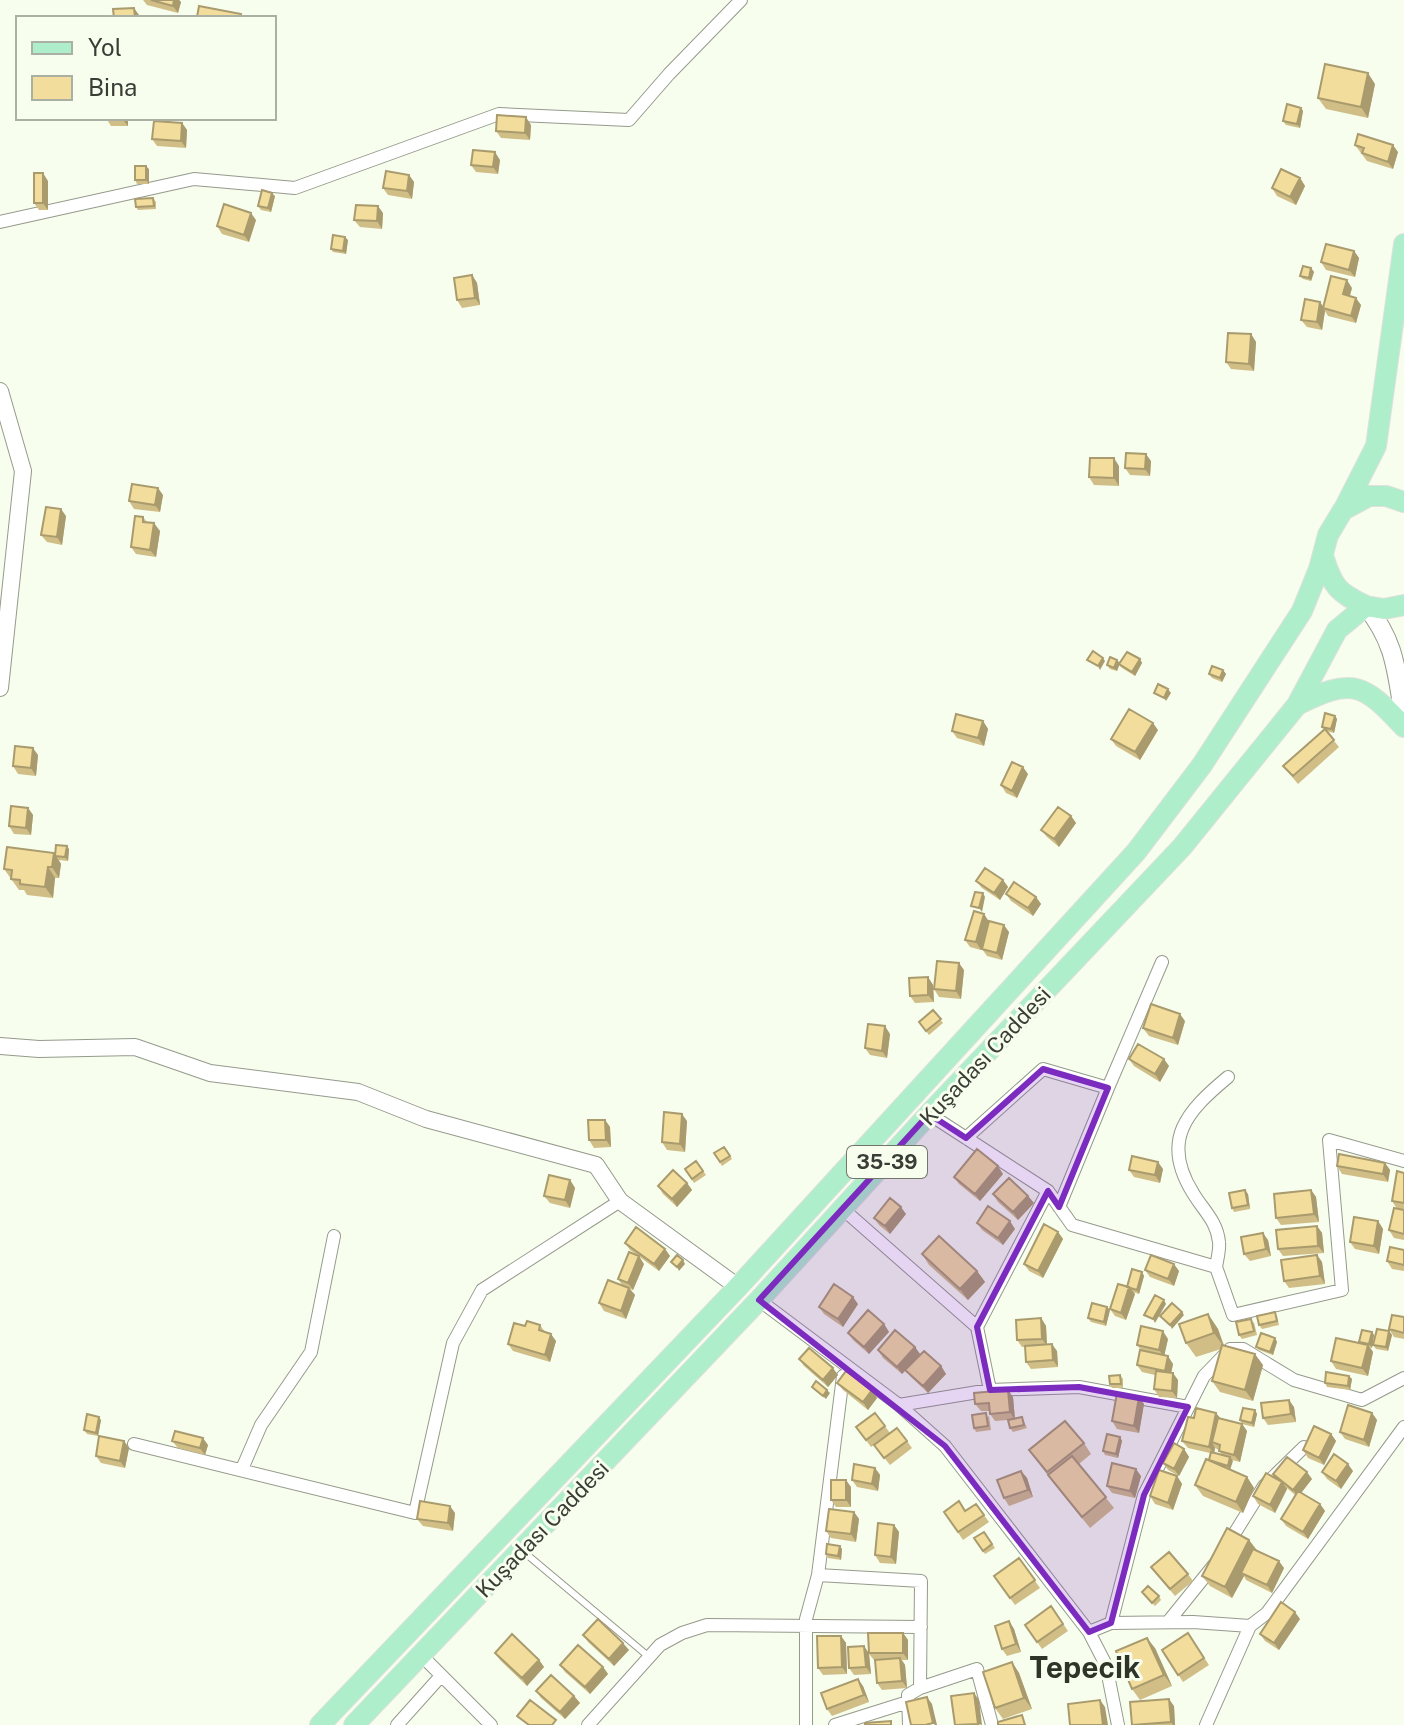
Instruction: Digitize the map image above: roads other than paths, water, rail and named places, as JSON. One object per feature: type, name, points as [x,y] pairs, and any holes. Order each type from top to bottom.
[{"type":"main road","points":[[1343,510],[1376,446],[1404,244]]},
{"type":"main road","points":[[1343,510],[1369,496],[1386,496],[1404,502]]},
{"type":"main road","name":"Kuşadası Caddesi","points":[[320,1725],[738,1287],[1136,852],[1202,765],[1302,611],[1328,535],[1343,510]]},
{"type":"main road","points":[[1323,556],[1334,587],[1344,595],[1366,606],[1384,609],[1404,605]]},
{"type":"main road","points":[[1366,606],[1387,635],[1392,648],[1404,716]]},
{"type":"main road","name":"Kuşadası Caddesi","points":[[354,1725],[844,1210],[929,1114],[1182,847],[1297,705],[1337,630],[1366,606]]},
{"type":"main road","points":[[1297,705],[1326,690],[1355,688],[1370,693],[1404,727]]},
{"type":"street","points":[[0,222],[194,179],[295,188],[499,114],[629,120],[741,0]]},
{"type":"street","points":[[0,391],[23,471],[0,688]]},
{"type":"street","points":[[1059,1207],[1162,962]]},
{"type":"street","points":[[0,1046],[39,1049],[135,1047],[210,1073],[358,1092],[426,1119],[596,1165],[620,1201],[738,1287]]},
{"type":"street","points":[[966,1138],[1043,1069],[1108,1088]]},
{"type":"street","points":[[1228,1077],[1198,1101],[1178,1136],[1180,1166],[1193,1194],[1211,1216],[1220,1243],[1216,1267],[1233,1315],[1342,1290],[1329,1140],[1404,1161]]},
{"type":"street","points":[[929,1114],[1048,1191],[1072,1225],[1216,1267]]},
{"type":"street","points":[[977,1327],[1048,1191]]},
{"type":"street","points":[[134,1444],[415,1513],[453,1343],[482,1290],[620,1201]]},
{"type":"street","points":[[844,1210],[977,1327],[990,1390]]},
{"type":"street","points":[[242,1469],[261,1425],[311,1352],[334,1236]]},
{"type":"street","points":[[759,1300],[899,1405],[945,1446],[1089,1632],[1106,1665],[1118,1725]]},
{"type":"street","points":[[1111,1623],[1144,1495],[1204,1376],[1230,1349],[1243,1349],[1294,1380],[1362,1400],[1404,1378]]},
{"type":"street","points":[[806,1725],[806,1624],[818,1575],[844,1365]]},
{"type":"street","points":[[899,1405],[990,1390],[1079,1387],[1188,1407]]},
{"type":"street","points":[[1208,1724],[1250,1626],[1267,1613],[1404,1427]]},
{"type":"street","points":[[1168,1622],[1207,1576],[1264,1486],[1304,1447]]},
{"type":"street","points":[[818,1575],[921,1581],[920,1688]]},
{"type":"street","points":[[1089,1632],[1111,1623],[1250,1626]]},
{"type":"street","points":[[588,1725],[660,1645],[682,1633],[707,1625],[921,1627]]},
{"type":"street","points":[[422,1656],[491,1725]]},
{"type":"street","points":[[909,1725],[908,1695],[977,1669],[992,1725]]},
{"type":"street","points":[[397,1725],[440,1677]]},
{"type":"street","points":[[835,1725],[908,1702]]},
{"type":"lane","points":[[522,1550],[649,1658]]},
{"type":"district","name":"Tepecik","points":[[1085,1667]]}]
